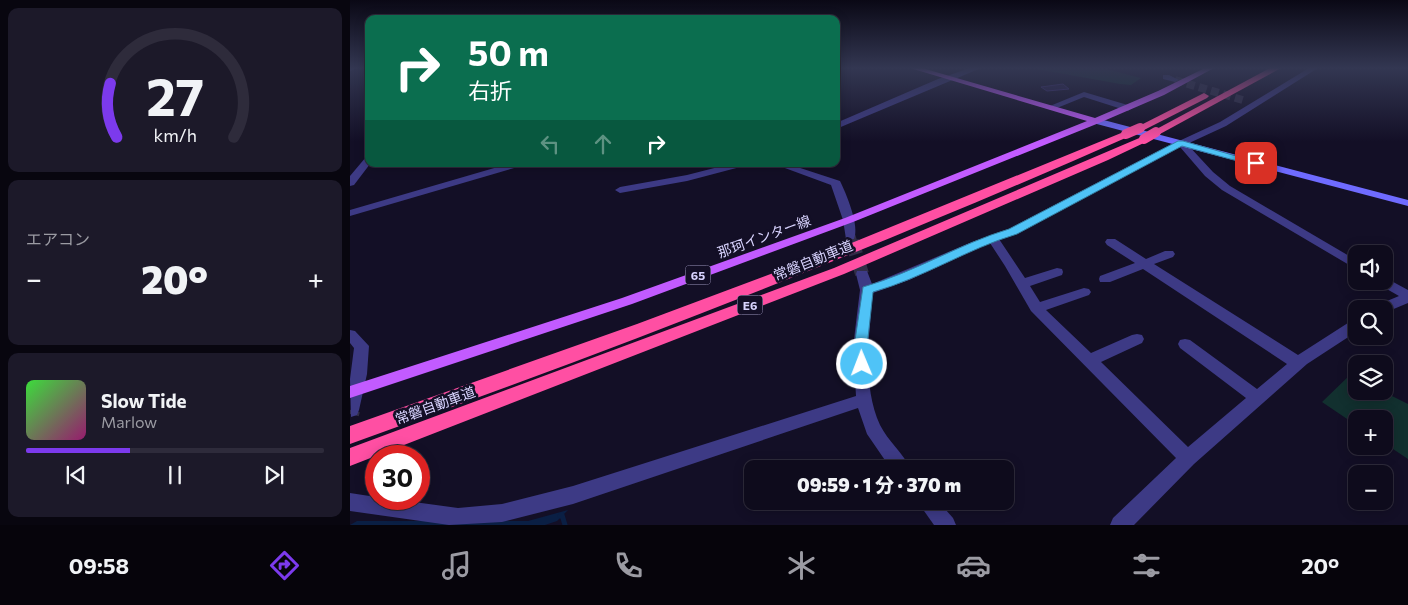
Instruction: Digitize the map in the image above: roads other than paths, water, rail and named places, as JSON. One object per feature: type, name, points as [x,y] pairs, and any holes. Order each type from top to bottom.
[{"type":"highway","name":"常磐自動車道","points":[[350,457],[839,271],[1095,162],[1141,133],[1214,92]]},
{"type":"highway","name":"常磐自動車道","points":[[350,434],[434,405],[862,245],[1141,133],[1226,92]]},
{"type":"main road","points":[[994,92],[1096,121]]},
{"type":"main road","name":"那珂インター線","points":[[352,392],[627,301],[849,220],[993,164],[1128,108],[1160,92]]},
{"type":"street","points":[[840,124],[915,92]]},
{"type":"street","points":[[867,290],[893,282],[992,238],[1013,231],[1180,143],[1223,124],[1275,92]]},
{"type":"street","points":[[1049,108],[1084,94],[1128,108]]},
{"type":"street","points":[[1246,101],[1256,104]]},
{"type":"street","points":[[1096,121],[1408,203]]},
{"type":"street","points":[[1180,143],[1209,174],[1226,188],[1348,260]]},
{"type":"street","points":[[350,183],[365,164]]},
{"type":"street","points":[[350,213],[508,167]]},
{"type":"street","points":[[620,190],[687,178],[729,167]]},
{"type":"street","points":[[787,167],[836,183],[849,220],[850,236]]},
{"type":"street","points":[[992,238],[1036,308],[1188,458]]},
{"type":"street","points":[[1111,242],[1298,363]]},
{"type":"street","points":[[1105,280],[1169,254]]},
{"type":"street","points":[[1022,284],[1058,272]]},
{"type":"street","points":[[862,274],[867,290],[860,347],[864,400],[873,429],[895,460]]},
{"type":"street","points":[[1393,287],[1408,297]]},
{"type":"street","points":[[1036,308],[1084,292]]},
{"type":"street","points":[[1393,303],[1408,297]]},
{"type":"street","points":[[1120,525],[1188,458],[1298,363],[1348,330]]},
{"type":"street","points":[[350,336],[362,346],[359,374],[352,392],[350,410]]},
{"type":"street","points":[[1089,361],[1137,340]]},
{"type":"street","points":[[1185,344],[1258,398]]},
{"type":"street","points":[[350,502],[458,517],[502,513],[573,495],[864,400]]},
{"type":"street","points":[[934,510],[946,525]]},
{"type":"water","points":[[568,510],[557,521],[545,525],[350,525],[357,521],[528,521]]},
{"type":"waterway","points":[[560,516],[562,515],[565,525]]},
{"type":"tunnel","points":[[1217,92],[1246,101]]},
{"type":"tunnel","points":[[850,236],[852,243]]},
{"type":"tunnel","points":[[852,241],[862,274]]},
{"type":"tunnel","points":[[350,414],[351,410]]}]
